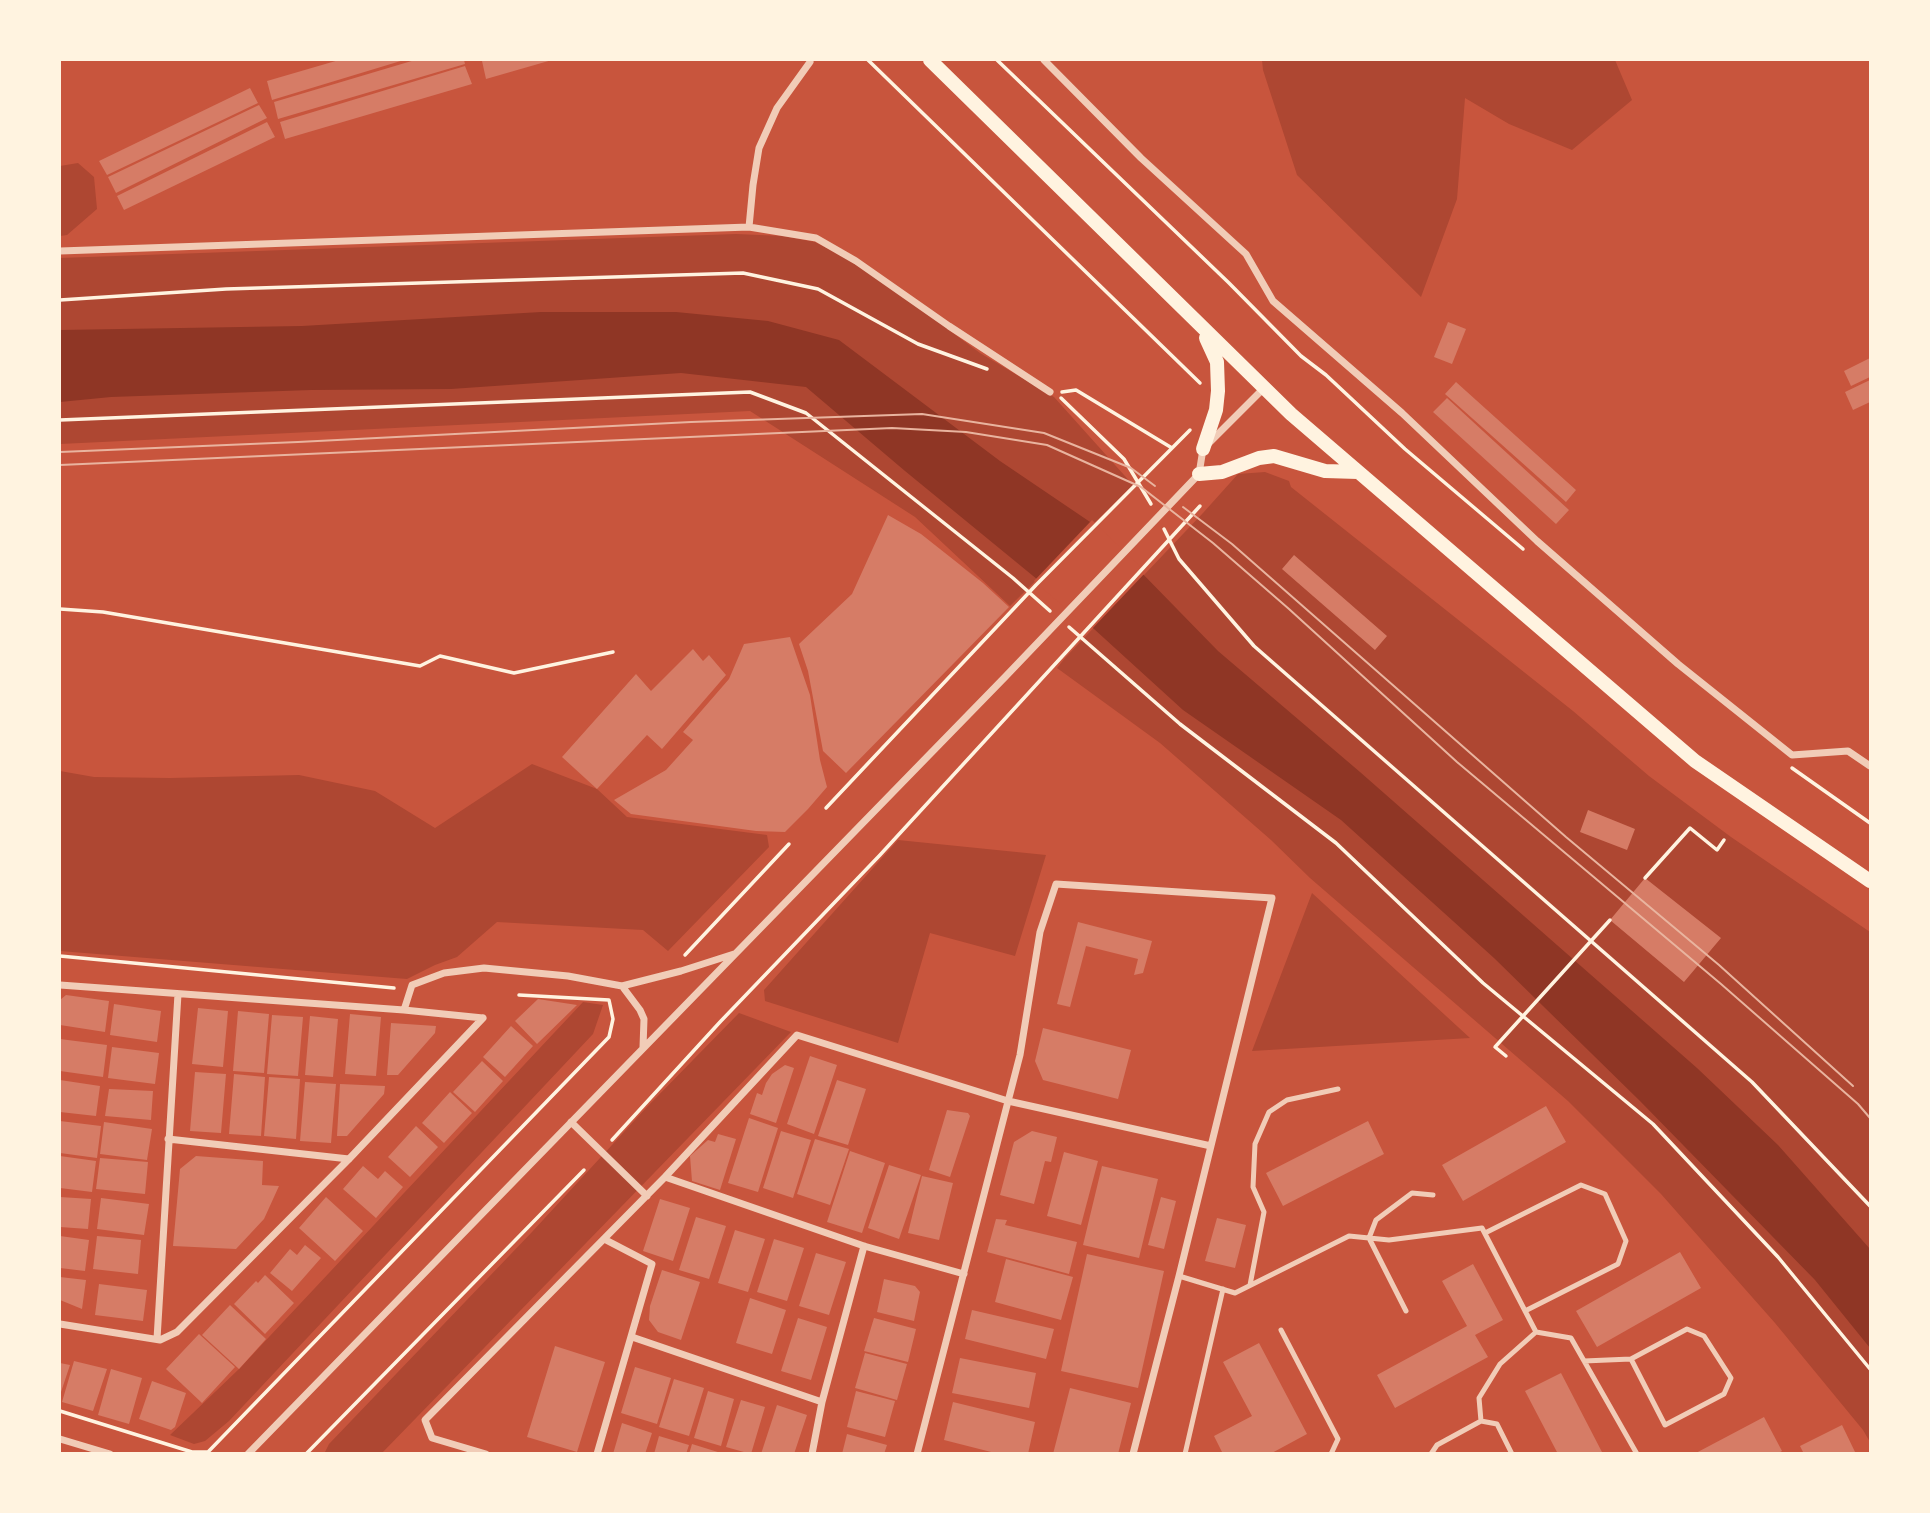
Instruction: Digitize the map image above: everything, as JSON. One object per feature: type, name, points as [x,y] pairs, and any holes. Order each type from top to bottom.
[{"type":"main road","points":[[930,60],[1291,414],[1695,761],[1871,881]]},
{"type":"main road","points":[[1203,330],[1217,362],[1218,391],[1216,410],[1203,449]]},
{"type":"main road","points":[[1199,474],[1222,472],[1259,457],[1274,456],[1325,471],[1358,472]]},
{"type":"street","points":[[1044,60],[1140,158],[1246,254],[1273,301],[1402,413],[1537,541],[1678,664],[1792,755],[1848,751],[1871,766]]},
{"type":"street","points":[[749,226],[759,148],[777,107],[810,62]]},
{"type":"street","points":[[60,251],[749,226],[816,238],[856,261],[949,326],[1053,392]]},
{"type":"street","points":[[248,1454],[1199,474],[1203,449],[1264,388]]},
{"type":"street","points":[[917,1454],[1020,1055],[1040,932],[1056,884],[1272,898],[1180,1276],[1133,1454]]},
{"type":"street","points":[[404,1010],[412,985],[444,972],[484,968],[568,976],[622,986],[734,954]]},
{"type":"street","points":[[60,985],[483,1018],[349,1159],[177,1332],[160,1340],[60,1324]]},
{"type":"street","points":[[622,986],[644,1019],[643,1047]]},
{"type":"street","points":[[157,1339],[178,994]]},
{"type":"street","points":[[485,1454],[432,1438],[425,1420],[665,1178],[797,1035],[1008,1101],[1211,1146]]},
{"type":"street","points":[[571,1122],[647,1196]]},
{"type":"street","points":[[168,1139],[349,1159]]},
{"type":"street","points":[[665,1178],[864,1246],[964,1274]]},
{"type":"street","points":[[597,1454],[652,1264],[604,1239]]},
{"type":"street","points":[[812,1454],[822,1402],[864,1246]]},
{"type":"street","points":[[632,1337],[822,1402]]},
{"type":"street","points":[[60,1439],[110,1454]]},
{"type":"lane","points":[[1250,1285],[1264,1212],[1253,1187],[1255,1144],[1259,1133],[1269,1112],[1287,1100],[1338,1088]]},
{"type":"lane","points":[[1485,1233],[1581,1185],[1605,1194],[1626,1241],[1618,1264],[1525,1311]]},
{"type":"lane","points":[[1368,1238],[1376,1220],[1412,1193],[1433,1195]]},
{"type":"lane","points":[[1180,1276],[1235,1293],[1349,1236],[1389,1240],[1482,1228],[1536,1332]]},
{"type":"lane","points":[[1368,1238],[1406,1311]]},
{"type":"lane","points":[[1185,1454],[1223,1289]]},
{"type":"lane","points":[[1584,1361],[1631,1360],[1687,1329],[1704,1336],[1731,1378],[1724,1394],[1665,1425],[1631,1360]]},
{"type":"lane","points":[[1281,1330],[1338,1439],[1331,1454]]},
{"type":"lane","points":[[1536,1332],[1571,1338],[1637,1454]]},
{"type":"lane","points":[[1481,1421],[1479,1398],[1500,1364],[1536,1332]]},
{"type":"lane","points":[[1431,1454],[1437,1445],[1481,1421],[1497,1423],[1512,1454]]},
{"type":"path","points":[[868,60],[1200,382],[1201,391]]},
{"type":"path","points":[[997,60],[1301,356],[1326,375]]},
{"type":"path","points":[[60,300],[226,289],[743,273],[818,289],[918,344],[990,370]]},
{"type":"path","points":[[1053,392],[1076,390],[1172,448]]},
{"type":"path","points":[[60,420],[750,392],[806,413],[1013,578],[1055,615]]},
{"type":"path","points":[[1053,392],[1124,460],[1155,512]]},
{"type":"path","points":[[826,808],[1022,600],[1192,427]]},
{"type":"path","points":[[612,1140],[720,1022],[880,855],[1200,506]]},
{"type":"path","points":[[1161,524],[1179,559],[1254,646],[1752,1082],[1871,1206]]},
{"type":"path","points":[[60,609],[103,612],[420,666],[440,656],[514,673],[613,652]]},
{"type":"path","points":[[1065,624],[1180,724],[1336,843],[1483,983],[1653,1124],[1778,1258],[1871,1369]]},
{"type":"path","points":[[1645,878],[1690,828],[1717,850],[1724,840]]},
{"type":"path","points":[[684,956],[789,844]]},
{"type":"path","points":[[1506,1056],[1495,1047],[1610,920]]},
{"type":"path","points":[[60,956],[394,988]]},
{"type":"path","points":[[60,1411],[192,1452],[208,1452],[608,1037],[613,1019],[608,1000],[519,995]]},
{"type":"path","points":[[306,1454],[584,1170]]},
{"type":"shaded area","points":[[1262,60],[1615,60],[1632,100],[1572,150],[1509,124],[1465,98],[1457,199],[1421,297],[1297,175]]},
{"type":"shaded area","points":[[78,163],[94,177],[97,209],[67,235],[60,236],[60,166]]},
{"type":"shaded area","points":[[736,234],[783,236],[815,242],[884,282],[980,353],[1054,397],[1133,485],[1010,606],[915,517],[750,411],[60,444],[60,258]]},
{"type":"shaded area","points":[[541,312],[676,312],[768,321],[839,340],[1000,461],[1096,526],[1218,651],[1697,1068],[1778,1145],[1870,1249],[1870,1348],[1815,1280],[1640,1101],[1494,958],[1341,820],[1183,710],[1060,598],[806,387],[681,373],[451,389],[311,390],[111,397],[60,402],[60,330],[302,326]]},
{"type":"shaded area","points":[[1265,472],[1289,481],[1291,487],[1573,711],[1649,776],[1731,837],[1870,932],[1870,1442],[1775,1323],[1661,1194],[1568,1101],[1310,878],[1271,840],[1160,743],[1057,668],[1238,474]]},
{"type":"shaded area","points":[[532,764],[597,789],[627,817],[767,835],[769,847],[668,951],[643,930],[497,922],[457,957],[407,979],[60,951],[60,771],[94,777],[299,775],[375,791],[435,828]]},
{"type":"shaded area","points":[[898,840],[1046,855],[1015,956],[930,933],[898,1043],[765,1001],[764,990]]},
{"type":"shaded area","points":[[1312,893],[1470,1038],[1252,1051]]},
{"type":"shaded area","points":[[583,1002],[603,1005],[593,1034],[229,1421],[205,1441],[194,1444],[170,1435],[239,1369]]},
{"type":"shaded area","points":[[739,1013],[791,1032],[382,1453],[324,1454],[329,1444]]},
{"type":"pier","points":[[1092,520],[1146,572],[1091,630],[1034,581]]},
{"type":"building","points":[[339,60],[404,60],[272,100],[267,81]]},
{"type":"building","points":[[415,60],[464,60],[465,64],[278,119],[274,102]]},
{"type":"building","points":[[552,60],[486,79],[482,61]]},
{"type":"building","points":[[465,66],[472,84],[285,139],[280,122]]},
{"type":"building","points":[[250,88],[258,103],[107,175],[99,161]]},
{"type":"building","points":[[259,105],[267,118],[116,193],[108,177]]},
{"type":"building","points":[[267,122],[275,137],[124,210],[117,196]]},
{"type":"building","points":[[1448,322],[1466,329],[1452,364],[1434,357]]},
{"type":"building","points":[[1870,358],[1870,377],[1851,386],[1844,371]]},
{"type":"building","points":[[1870,380],[1870,402],[1853,410],[1845,392]]},
{"type":"building","points":[[1456,382],[1576,490],[1566,502],[1445,394]]},
{"type":"building","points":[[1447,398],[1569,510],[1556,524],[1433,412]]},
{"type":"building","points":[[888,515],[921,534],[1009,607],[846,773],[823,751],[808,671],[799,644],[852,594]]},
{"type":"building","points":[[1294,555],[1387,636],[1375,650],[1282,569]]},
{"type":"building","points":[[790,637],[810,695],[827,787],[785,832],[756,831],[631,814],[614,800],[666,770],[693,740],[683,732],[729,679],[744,644]]},
{"type":"building","points":[[693,649],[703,661],[709,655],[726,675],[662,749],[647,735],[597,789],[562,757],[636,674],[651,691]]},
{"type":"building","points":[[1588,810],[1635,829],[1627,850],[1580,832]]},
{"type":"building","points":[[1645,878],[1721,938],[1684,982],[1610,920]]},
{"type":"building","points":[[1078,922],[1152,941],[1143,973],[1134,975],[1138,959],[1086,946],[1070,1007],[1057,1004]]},
{"type":"building","points":[[66,995],[109,1001],[105,1032],[60,1025],[60,1000]]},
{"type":"building","points":[[538,999],[577,1005],[537,1044],[515,1021]]},
{"type":"building","points":[[114,1004],[161,1011],[157,1042],[110,1035]]},
{"type":"building","points":[[198,1008],[228,1011],[223,1067],[192,1064]]},
{"type":"building","points":[[238,1011],[269,1014],[264,1073],[233,1071]]},
{"type":"building","points":[[350,1014],[381,1017],[376,1076],[345,1074]]},
{"type":"building","points":[[272,1015],[303,1017],[298,1076],[267,1074]]},
{"type":"building","points":[[310,1016],[338,1019],[333,1077],[305,1075]]},
{"type":"building","points":[[391,1023],[436,1026],[435,1033],[398,1075],[387,1075]]},
{"type":"building","points":[[511,1026],[533,1046],[505,1077],[483,1057]]},
{"type":"building","points":[[1043,1028],[1131,1050],[1118,1099],[1043,1080],[1035,1061]]},
{"type":"building","points":[[60,1039],[107,1045],[103,1077],[60,1071]]},
{"type":"building","points":[[112,1047],[159,1053],[155,1084],[108,1078]]},
{"type":"building","points":[[810,1056],[837,1065],[814,1134],[787,1124]]},
{"type":"building","points":[[482,1061],[503,1081],[475,1112],[453,1092]]},
{"type":"building","points":[[785,1065],[794,1068],[776,1123],[750,1114],[757,1093],[762,1095],[772,1074]]},
{"type":"building","points":[[195,1072],[226,1074],[221,1133],[190,1131]]},
{"type":"building","points":[[234,1074],[265,1077],[261,1136],[229,1134]]},
{"type":"building","points":[[269,1077],[300,1079],[296,1139],[264,1136]]},
{"type":"building","points":[[60,1080],[100,1086],[96,1116],[60,1112]]},
{"type":"building","points":[[837,1080],[866,1089],[848,1145],[818,1136]]},
{"type":"building","points":[[305,1082],[336,1084],[331,1143],[300,1141]]},
{"type":"building","points":[[340,1084],[385,1086],[384,1094],[347,1136],[337,1136]]},
{"type":"building","points":[[109,1089],[153,1091],[151,1120],[105,1116]]},
{"type":"building","points":[[450,1092],[472,1113],[444,1143],[422,1123]]},
{"type":"building","points":[[1546,1106],[1566,1142],[1463,1201],[1442,1165]]},
{"type":"building","points":[[947,1110],[968,1113],[970,1116],[950,1177],[929,1170]]},
{"type":"building","points":[[749,1118],[778,1128],[758,1192],[728,1183]]},
{"type":"building","points":[[60,1121],[101,1126],[97,1158],[60,1153]]},
{"type":"building","points":[[1368,1121],[1384,1154],[1283,1206],[1266,1173]]},
{"type":"building","points":[[104,1122],[152,1129],[147,1160],[100,1154]]},
{"type":"building","points":[[416,1126],[438,1147],[410,1177],[388,1157]]},
{"type":"building","points":[[781,1131],[811,1140],[793,1198],[763,1188]]},
{"type":"building","points":[[1032,1131],[1057,1137],[1051,1162],[1045,1161],[1034,1204],[1000,1195],[1014,1142]]},
{"type":"building","points":[[718,1134],[736,1139],[720,1190],[692,1181],[690,1156],[708,1140],[715,1142]]},
{"type":"building","points":[[815,1139],[849,1149],[830,1205],[797,1194]]},
{"type":"building","points":[[850,1151],[885,1163],[862,1233],[827,1222]]},
{"type":"building","points":[[1064,1152],[1098,1161],[1081,1225],[1047,1216]]},
{"type":"building","points":[[60,1156],[96,1161],[92,1192],[60,1188]]},
{"type":"building","points":[[196,1156],[263,1161],[262,1185],[279,1186],[264,1219],[236,1249],[173,1246],[180,1169]]},
{"type":"building","points":[[100,1158],[148,1162],[145,1194],[96,1189]]},
{"type":"building","points":[[889,1165],[921,1175],[899,1239],[868,1228]]},
{"type":"building","points":[[363,1166],[378,1179],[385,1171],[403,1187],[376,1218],[343,1189]]},
{"type":"building","points":[[1102,1166],[1158,1179],[1139,1258],[1083,1245]]},
{"type":"building","points":[[922,1176],[953,1183],[939,1240],[908,1233]]},
{"type":"building","points":[[60,1197],[91,1199],[88,1229],[60,1227]]},
{"type":"building","points":[[326,1197],[363,1231],[335,1261],[299,1228]]},
{"type":"building","points":[[1161,1197],[1176,1201],[1164,1249],[1148,1245]]},
{"type":"building","points":[[101,1198],[149,1204],[144,1235],[97,1229]]},
{"type":"building","points":[[660,1199],[690,1208],[673,1261],[643,1251]]},
{"type":"building","points":[[696,1217],[726,1226],[709,1279],[679,1270]]},
{"type":"building","points":[[1217,1218],[1246,1225],[1235,1268],[1205,1261]]},
{"type":"building","points":[[996,1219],[1007,1220],[1005,1225],[1077,1242],[1069,1274],[987,1252]]},
{"type":"building","points":[[735,1230],[765,1239],[748,1292],[718,1283]]},
{"type":"building","points":[[60,1236],[89,1240],[85,1271],[60,1268]]},
{"type":"building","points":[[97,1236],[141,1240],[138,1274],[93,1269]]},
{"type":"building","points":[[774,1239],[804,1248],[787,1301],[757,1292]]},
{"type":"building","points":[[305,1245],[321,1258],[292,1291],[270,1273],[290,1249],[297,1255]]},
{"type":"building","points":[[1680,1252],[1701,1288],[1597,1347],[1576,1311]]},
{"type":"building","points":[[816,1253],[846,1262],[829,1315],[799,1306]]},
{"type":"building","points":[[1087,1254],[1164,1271],[1138,1388],[1061,1371]]},
{"type":"building","points":[[1006,1259],[1073,1277],[1061,1320],[995,1302]]},
{"type":"building","points":[[1473,1264],[1503,1320],[1475,1335],[1488,1357],[1395,1408],[1377,1375],[1467,1326],[1442,1281]]},
{"type":"building","points":[[662,1270],[700,1282],[681,1340],[658,1332],[649,1320],[650,1306]]},
{"type":"building","points":[[265,1275],[294,1303],[265,1334],[234,1304]]},
{"type":"building","points":[[60,1277],[86,1280],[82,1309],[60,1300]]},
{"type":"building","points":[[884,1279],[915,1286],[920,1292],[914,1321],[877,1312]]},
{"type":"building","points":[[99,1284],[147,1290],[143,1321],[95,1315]]},
{"type":"building","points":[[750,1298],[786,1310],[772,1354],[736,1343]]},
{"type":"building","points":[[230,1305],[266,1339],[239,1369],[202,1335]]},
{"type":"building","points":[[972,1310],[1054,1329],[1046,1359],[965,1339]]},
{"type":"building","points":[[798,1318],[827,1327],[811,1380],[781,1371]]},
{"type":"building","points":[[874,1318],[916,1329],[908,1362],[864,1351]]},
{"type":"building","points":[[199,1334],[235,1367],[202,1403],[166,1369]]},
{"type":"building","points":[[1259,1343],[1307,1434],[1270,1454],[1223,1454],[1214,1436],[1252,1416],[1223,1362]]},
{"type":"building","points":[[555,1346],[605,1362],[577,1452],[527,1437]]},
{"type":"building","points":[[865,1353],[907,1364],[897,1400],[855,1388]]},
{"type":"building","points":[[960,1358],[1036,1373],[1029,1408],[952,1393]]},
{"type":"building","points":[[74,1361],[107,1369],[93,1411],[62,1402]]},
{"type":"building","points":[[60,1363],[70,1365],[60,1395]]},
{"type":"building","points":[[635,1367],[671,1378],[657,1424],[621,1413]]},
{"type":"building","points":[[111,1369],[142,1378],[129,1424],[98,1415]]},
{"type":"building","points":[[1561,1373],[1603,1454],[1558,1454],[1525,1391]]},
{"type":"building","points":[[674,1379],[704,1388],[689,1436],[659,1427]]},
{"type":"building","points":[[152,1381],[186,1393],[175,1427],[171,1430],[139,1419]]},
{"type":"building","points":[[1070,1388],[1131,1403],[1118,1454],[1053,1454]]},
{"type":"building","points":[[708,1391],[734,1399],[721,1446],[694,1438]]},
{"type":"building","points":[[856,1391],[895,1401],[885,1437],[847,1427]]},
{"type":"building","points":[[741,1400],[765,1407],[751,1454],[726,1447]]},
{"type":"building","points":[[953,1402],[1035,1422],[1028,1454],[999,1454],[944,1440]]},
{"type":"building","points":[[777,1405],[807,1415],[794,1454],[761,1454]]},
{"type":"building","points":[[1764,1417],[1782,1451],[1777,1454],[1694,1454]]},
{"type":"building","points":[[622,1423],[652,1433],[645,1454],[613,1454]]},
{"type":"building","points":[[1842,1425],[1856,1454],[1804,1454],[1800,1446]]},
{"type":"building","points":[[847,1434],[887,1445],[884,1454],[842,1454]]},
{"type":"building","points":[[659,1436],[689,1445],[686,1454],[654,1454]]},
{"type":"building","points":[[692,1444],[721,1453],[721,1454],[689,1454]]},
{"type":"tram line","points":[[60,452],[691,422],[922,414],[1044,433],[1131,468],[1155,486]]},
{"type":"tram line","points":[[60,465],[892,428],[966,432],[1047,445],[1141,487],[1213,543],[1457,762],[1721,984],[1858,1104],[1870,1118]]},
{"type":"tram line","points":[[1183,507],[1232,544],[1566,837],[1719,965],[1853,1086]]}]
